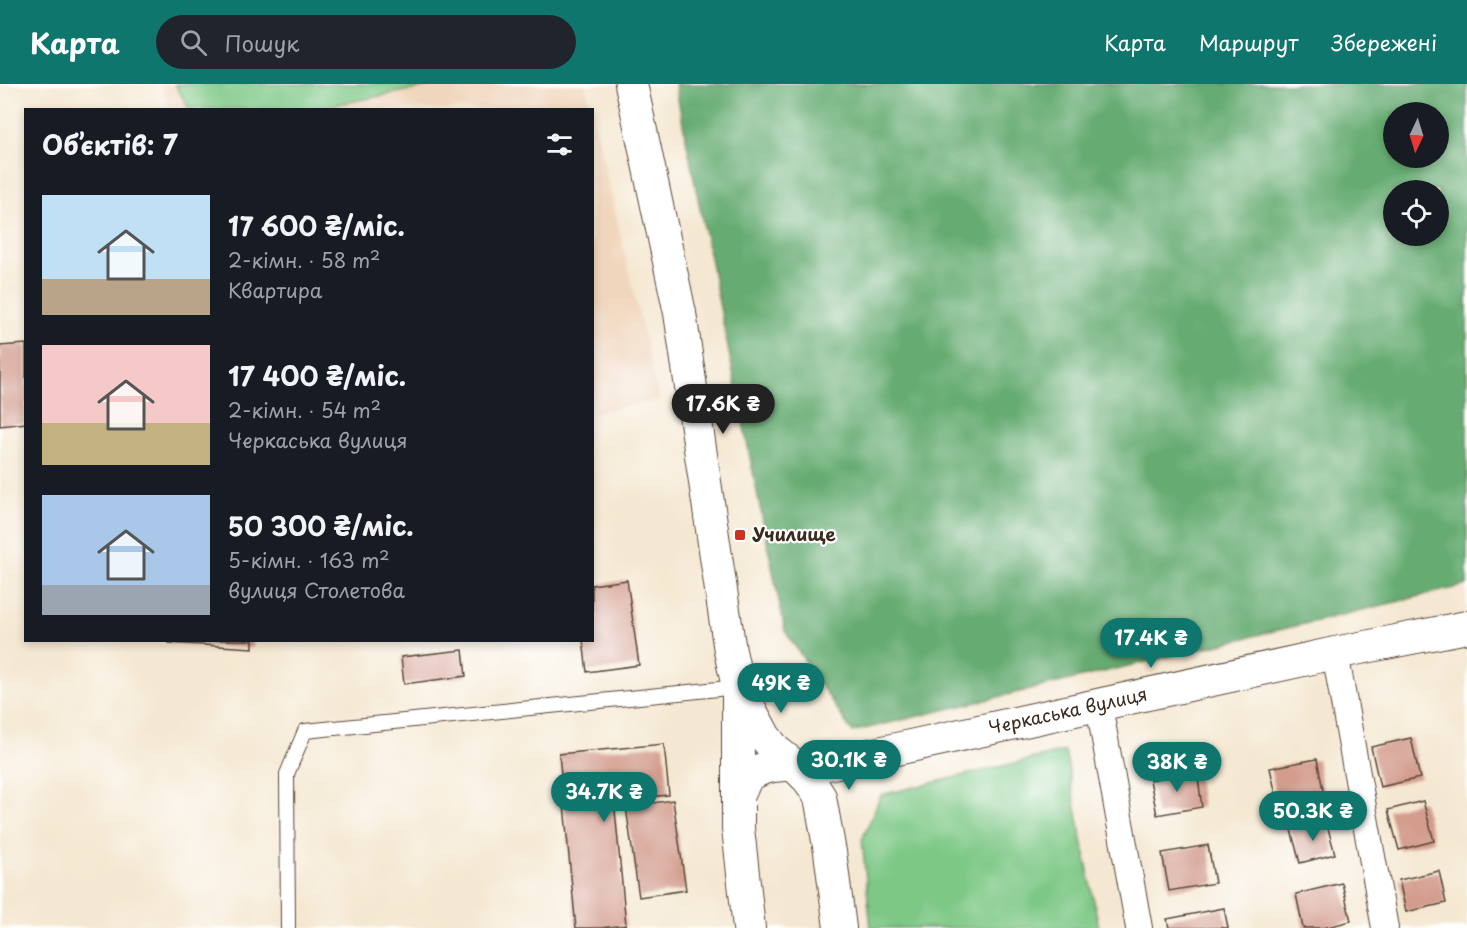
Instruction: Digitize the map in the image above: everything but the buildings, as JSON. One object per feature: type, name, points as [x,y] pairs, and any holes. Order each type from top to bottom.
[{"type":"street","points":[[631,84],[680,313],[730,651],[738,687],[738,828],[749,928]]},
{"type":"street","name":"Черкаська вулиця","points":[[739,794],[747,778],[762,768],[776,765],[819,766],[845,761],[1467,627]]},
{"type":"street","points":[[1335,654],[1385,928]]},
{"type":"street","points":[[738,687],[765,737],[776,752],[809,780],[820,797],[840,928]]},
{"type":"street","points":[[1099,706],[1139,928]]},
{"type":"street","points":[[820,797],[828,777],[845,761]]},
{"type":"lane","points":[[288,928],[288,774],[305,731],[738,687]]},
{"type":"shaded area","points":[[162,84],[585,84],[591,108],[168,108]]},
{"type":"shaded area","points":[[594,121],[659,400],[594,413]]},
{"type":"green space","points":[[175,84],[431,84],[427,87],[318,108],[188,108]]},
{"type":"green space","points":[[675,84],[1467,84],[1467,585],[852,732],[785,631]]},
{"type":"green space","points":[[1065,751],[1099,928],[871,928],[862,840],[881,795]]},
{"type":"place","name":"Училище","points":[[740,535]]}]
